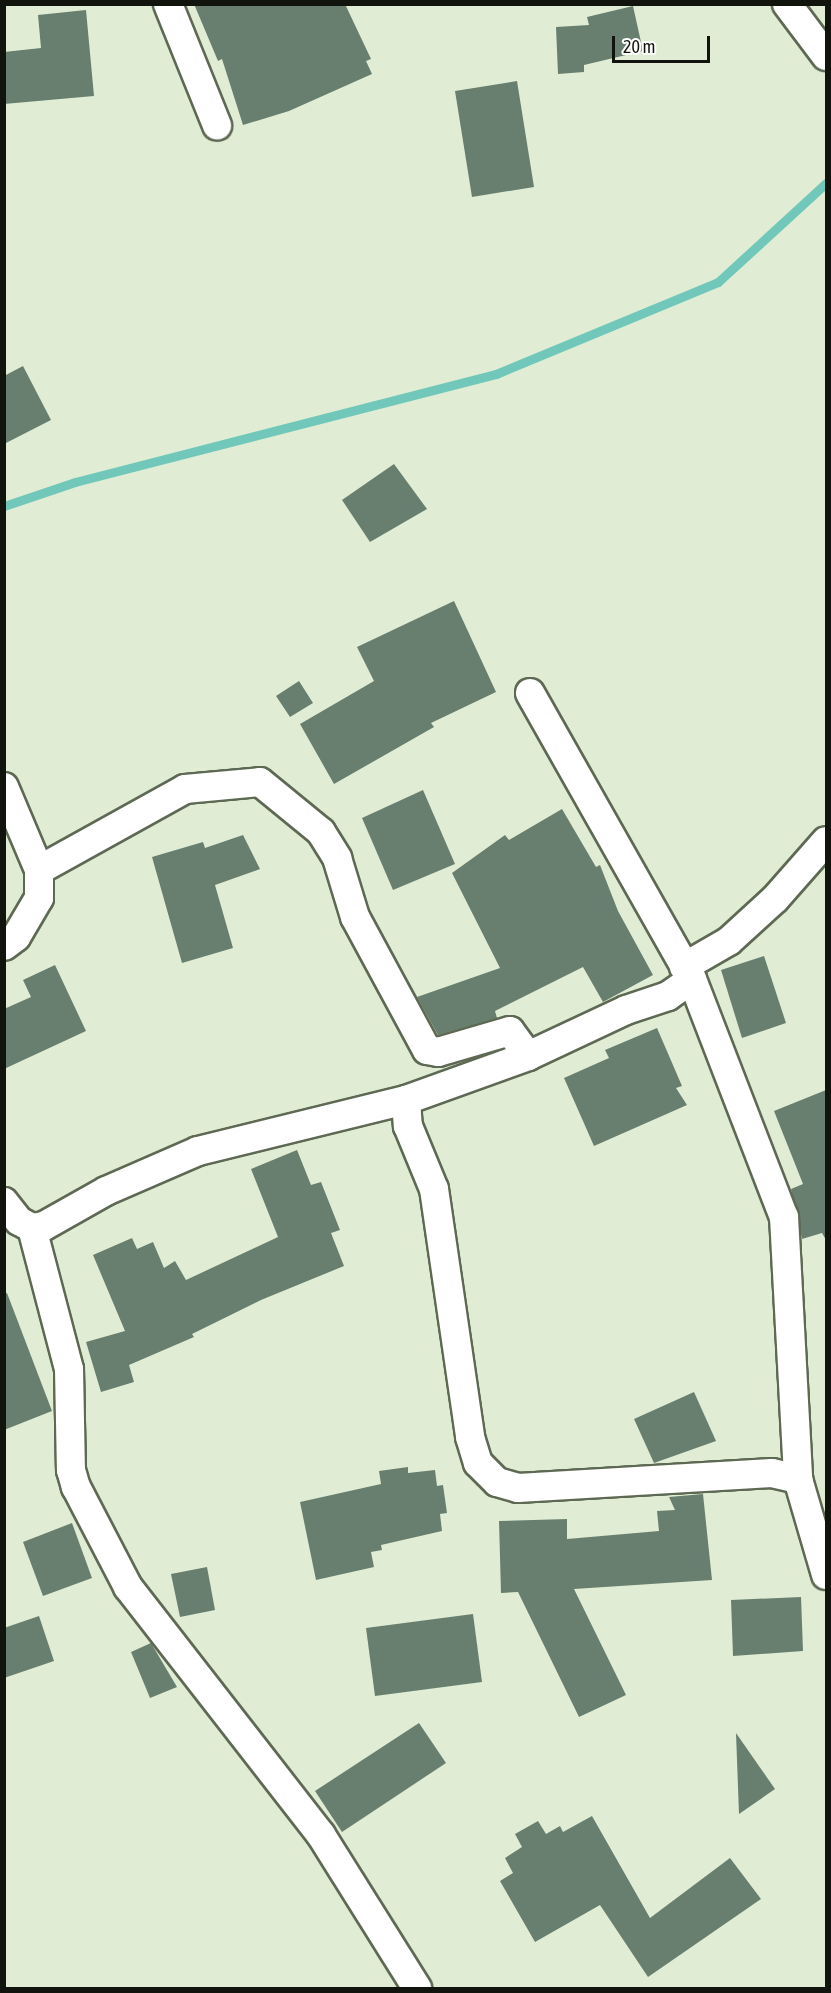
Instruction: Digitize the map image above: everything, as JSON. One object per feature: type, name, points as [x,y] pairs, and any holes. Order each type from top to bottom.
[{"type":"street","points":[[168,4],[217,125]]},
{"type":"street","points":[[787,4],[826,56]]},
{"type":"street","points":[[530,693],[688,973],[784,1217],[809,1489],[826,1575]]},
{"type":"street","points":[[39,870],[185,789],[260,782],[321,832],[337,858],[355,917],[427,1050],[438,1052],[510,1031],[528,1056]]},
{"type":"street","points":[[4,787],[39,870],[39,898],[16,937],[4,946]]},
{"type":"street","points":[[4,1203],[19,1221],[32,1227],[198,1151],[406,1100],[528,1056],[626,1010],[668,996],[688,973],[760,913],[826,841]]},
{"type":"street","points":[[406,1100],[408,1126],[434,1189],[470,1437],[478,1463],[497,1482],[518,1488],[772,1473],[809,1489]]},
{"type":"street","points":[[32,1227],[69,1368],[71,1470],[76,1487],[128,1587],[321,1835],[417,1989]]},
{"type":"building","points":[[194,4],[345,4],[371,59],[366,61],[372,74],[289,111],[243,125],[222,59],[218,61]]},
{"type":"building","points":[[633,6],[643,51],[584,65],[584,72],[558,74],[556,27],[589,25],[587,17]]},
{"type":"building","points":[[86,10],[94,96],[4,104],[4,52],[41,48],[38,15]]},
{"type":"building","points":[[517,81],[534,187],[472,197],[455,91]]},
{"type":"building","points":[[23,366],[51,420],[4,444],[4,376]]},
{"type":"building","points":[[394,464],[427,509],[370,542],[342,500]]},
{"type":"building","points":[[454,601],[496,692],[431,723],[434,727],[334,784],[300,724],[374,681],[357,647]]},
{"type":"building","points":[[299,681],[313,703],[290,717],[276,696]]},
{"type":"building","points":[[423,790],[455,864],[393,890],[362,818]]},
{"type":"building","points":[[562,809],[596,867],[600,865],[618,911],[653,975],[603,1002],[583,967],[495,1011],[497,1018],[438,1035],[417,997],[500,968],[452,873],[505,835],[509,840]]},
{"type":"building","points":[[243,835],[260,869],[215,885],[233,948],[182,963],[152,857],[203,842],[205,848]]},
{"type":"building","points":[[764,956],[786,1023],[742,1038],[721,970]]},
{"type":"building","points":[[55,965],[86,1031],[4,1069],[4,1009],[31,997],[23,980]]},
{"type":"building","points":[[657,1028],[682,1086],[676,1088],[687,1105],[594,1146],[564,1078],[609,1058],[605,1050]]},
{"type":"building","points":[[826,1090],[826,1240],[822,1233],[802,1239],[791,1189],[803,1184],[774,1111]]},
{"type":"building","points":[[297,1150],[311,1185],[321,1182],[340,1230],[331,1233],[344,1266],[261,1300],[192,1334],[194,1337],[129,1365],[134,1382],[101,1392],[86,1342],[125,1331],[93,1255],[132,1238],[137,1249],[153,1242],[164,1268],[175,1261],[186,1280],[278,1237],[251,1169]]},
{"type":"building","points":[[7,1293],[52,1411],[4,1430],[4,1294]]},
{"type":"building","points":[[694,1392],[716,1441],[654,1463],[634,1419]]},
{"type":"building","points":[[408,1467],[408,1473],[435,1470],[437,1486],[443,1485],[447,1513],[440,1514],[442,1531],[381,1545],[382,1550],[371,1552],[374,1567],[316,1580],[300,1502],[381,1484],[379,1471]]},
{"type":"building","points":[[703,1494],[712,1580],[574,1589],[626,1695],[579,1717],[518,1592],[501,1593],[499,1521],[567,1519],[567,1539],[659,1531],[657,1511],[675,1510],[669,1497]]},
{"type":"building","points":[[72,1523],[92,1578],[43,1596],[23,1542]]},
{"type":"building","points":[[207,1567],[215,1610],[180,1617],[171,1574]]},
{"type":"building","points":[[801,1597],[803,1651],[733,1656],[731,1600]]},
{"type":"building","points":[[473,1614],[482,1682],[375,1696],[366,1628]]},
{"type":"building","points":[[39,1616],[54,1661],[4,1678],[4,1628]]},
{"type":"building","points":[[151,1643],[177,1687],[150,1698],[131,1652]]},
{"type":"building","points":[[419,1723],[446,1763],[342,1832],[315,1791]]},
{"type":"building","points":[[736,1733],[775,1789],[739,1814]]},
{"type":"building","points":[[592,1816],[650,1918],[730,1858],[761,1899],[648,1977],[600,1905],[535,1942],[500,1881],[513,1873],[505,1858],[522,1847],[515,1834],[538,1821],[546,1834],[560,1826],[563,1832]]},
{"type":"waterway","points":[[4,506],[75,482],[496,374],[718,282],[826,183]]}]
